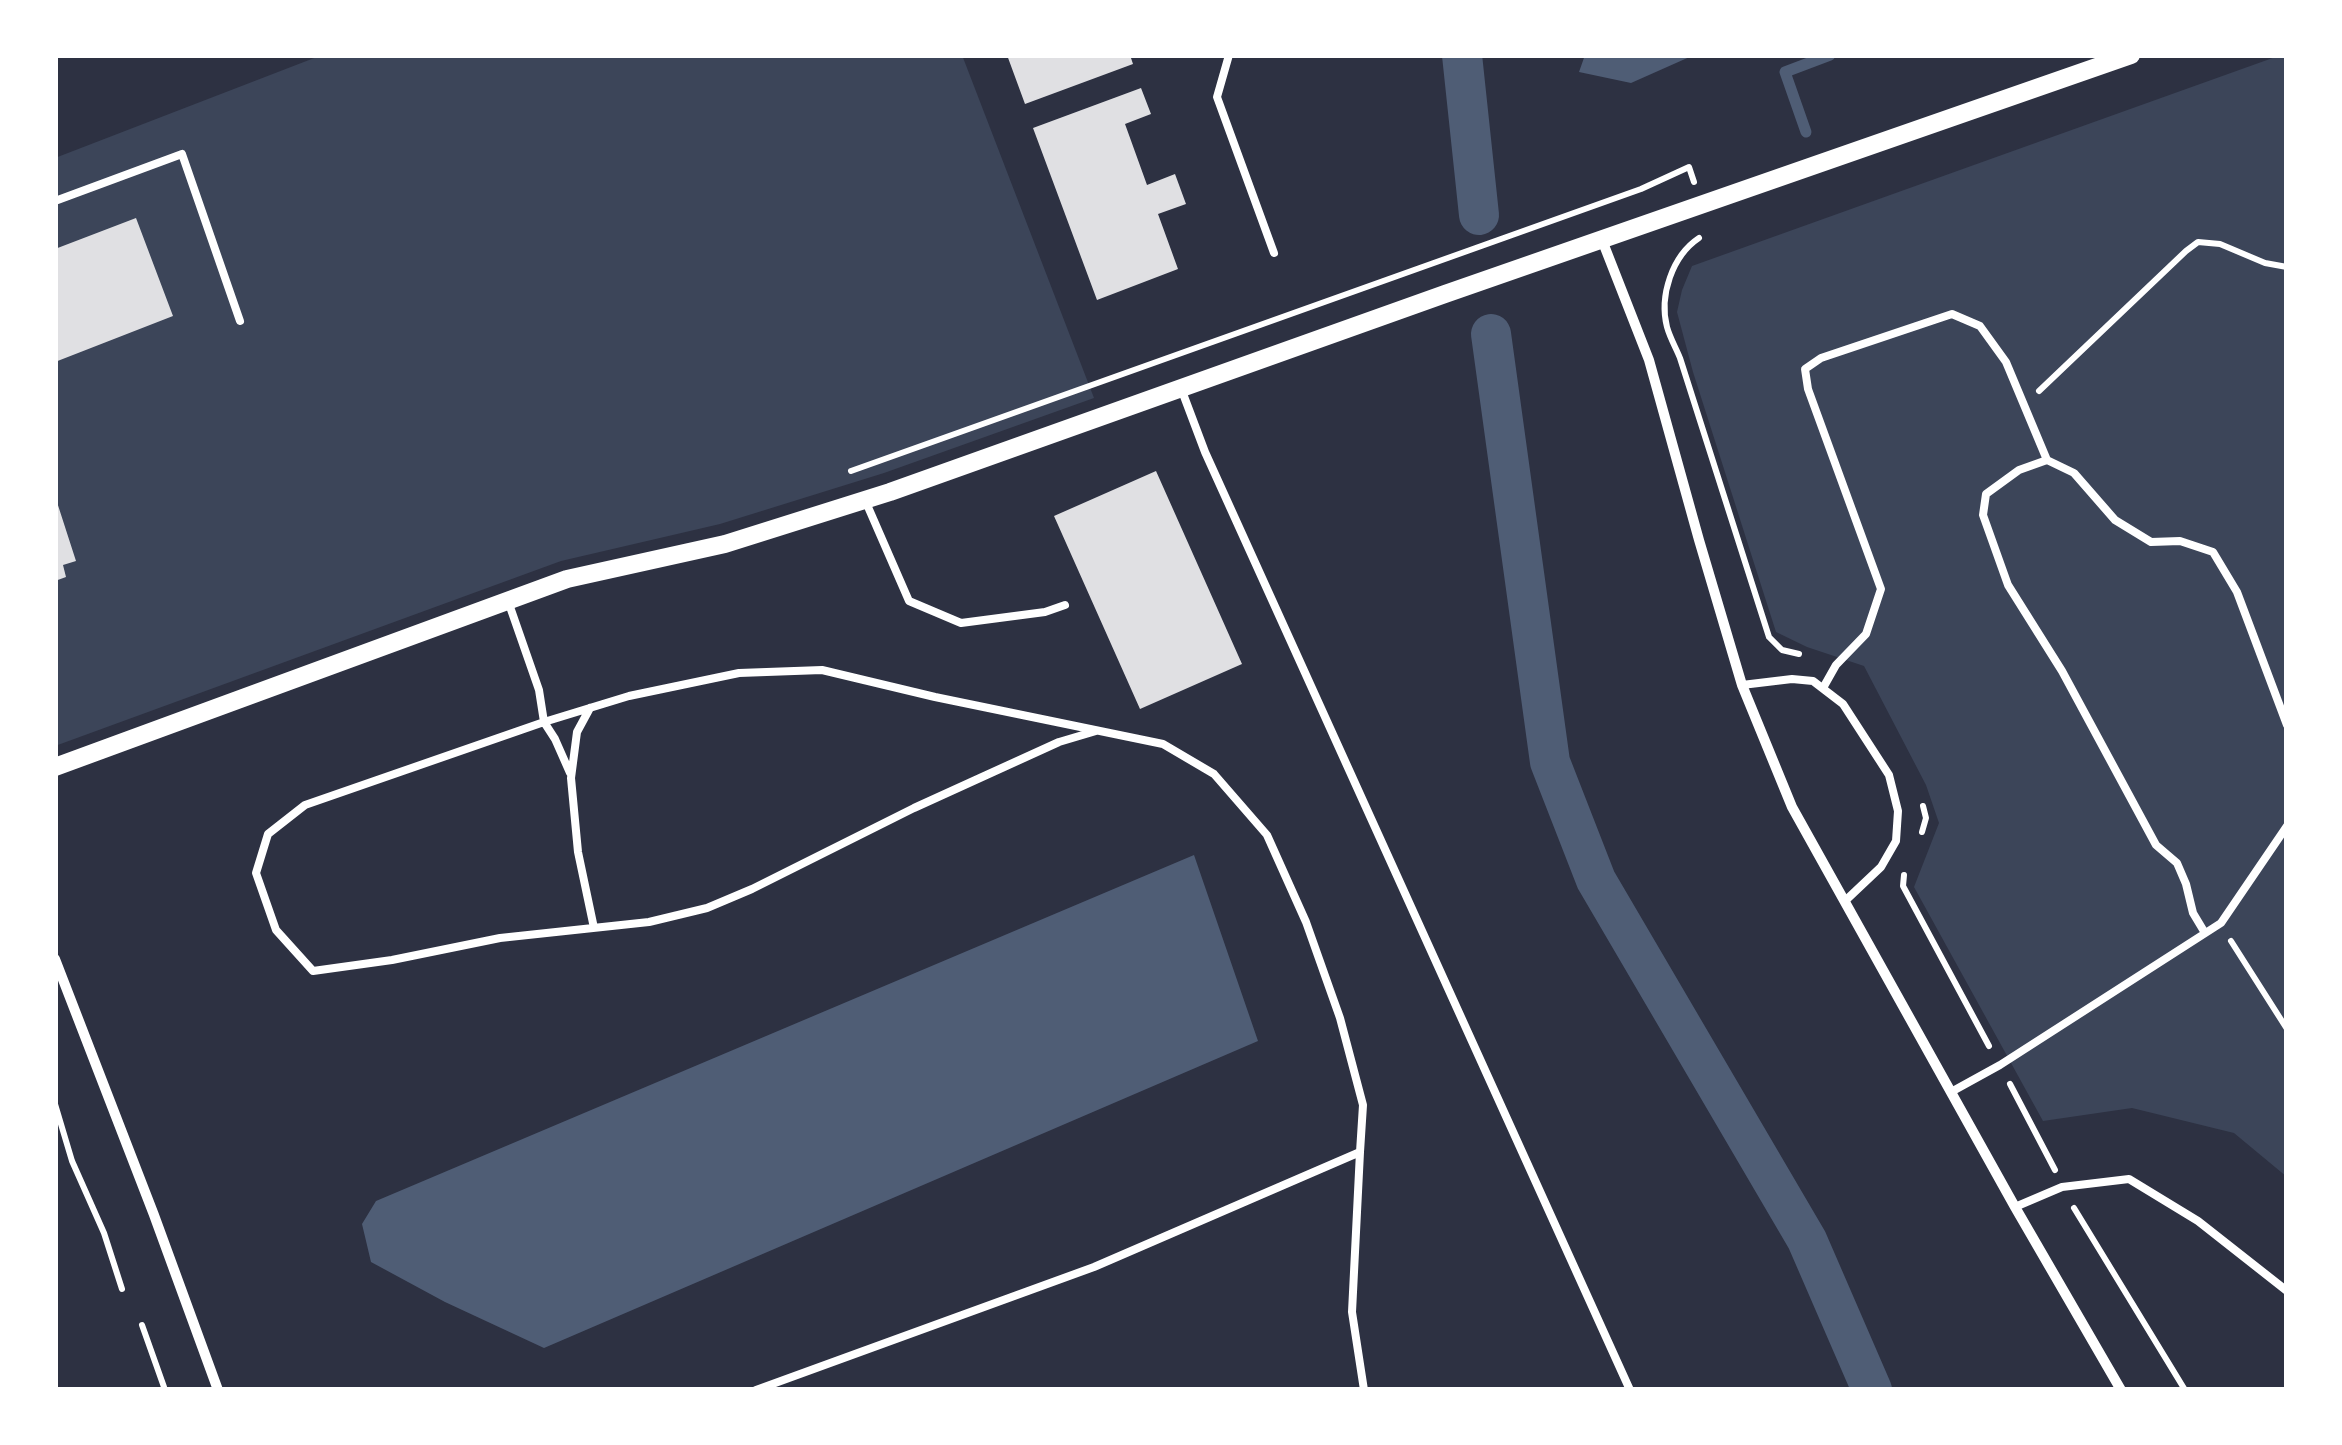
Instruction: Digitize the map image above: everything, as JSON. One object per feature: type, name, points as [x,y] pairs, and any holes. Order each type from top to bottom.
[{"type":"street","points":[[55,767],[567,579],[725,544],[864,500],[2131,55]]},
{"type":"street","points":[[1602,240],[1649,360],[1742,685],[1792,807],[2121,1390]]},
{"type":"street","points":[[55,959],[218,1390]]},
{"type":"lane","points":[[1229,55],[1217,97],[1274,254]]},
{"type":"lane","points":[[55,200],[182,154],[240,322]]},
{"type":"lane","points":[[1823,688],[1836,665],[1866,634],[1881,588],[1808,389],[1806,368],[1821,358],[1952,314],[1980,326],[2006,362],[2047,460],[2074,473],[2115,520],[2151,542],[2180,541],[2213,552],[2237,592],[2287,724]]},
{"type":"lane","points":[[1181,389],[1214,470],[1630,1390]]},
{"type":"lane","points":[[2047,460],[2019,470],[1986,494],[1983,516],[2008,584],[2062,671],[2156,844],[2177,864],[2192,913],[2204,933]]},
{"type":"lane","points":[[864,500],[908,600],[961,623],[1045,612],[1064,605]]},
{"type":"lane","points":[[508,601],[539,690],[544,722],[572,778]]},
{"type":"lane","points":[[1096,731],[1059,742],[914,808],[752,889],[706,908],[649,922],[500,938],[313,971],[276,930],[256,872],[268,834],[305,805],[629,696],[739,673],[822,670],[1164,744],[1214,774],[1267,836],[1306,922],[1340,1018],[1364,1105],[1352,1312],[1364,1390]]},
{"type":"lane","points":[[1742,685],[1792,679],[1813,681],[1843,704],[1889,775],[1898,810],[1896,840],[1881,867],[1845,901]]},
{"type":"lane","points":[[590,708],[577,732],[572,778],[578,852],[594,928]]},
{"type":"lane","points":[[1950,1092],[2000,1065],[2220,923],[2287,826]]},
{"type":"lane","points":[[756,1390],[1094,1267],[1360,1152]]},
{"type":"lane","points":[[2015,1208],[2062,1188],[2129,1178],[2198,1221],[2287,1291]]},
{"type":"path","points":[[848,472],[1641,189],[1689,167]]},
{"type":"path","points":[[2024,406],[2198,242],[2220,244],[2265,263],[2287,267]]},
{"type":"path","points":[[2220,923],[2287,1029]]},
{"type":"path","points":[[55,1104],[72,1162],[104,1234],[122,1289]]},
{"type":"path","points":[[142,1325],[164,1387]]},
{"type":"shaded area","points":[[322,55],[962,55],[1094,398],[884,473],[720,524],[561,561],[55,746],[55,158]]},
{"type":"shaded area","points":[[1585,55],[1694,55],[1631,83],[1579,72]]},
{"type":"shaded area","points":[[2287,55],[2287,1177],[2234,1133],[2132,1108],[2043,1121],[1914,887],[1939,823],[1926,785],[1864,666],[1776,632],[1677,312],[1692,266]]},
{"type":"shaded area","points":[[1194,855],[1258,1041],[544,1348],[371,1262],[362,1224],[376,1201]]},
{"type":"building","points":[[1007,55],[1130,55],[1133,64],[1025,104]]},
{"type":"building","points":[[1141,88],[1151,114],[1125,124],[1147,185],[1175,174],[1186,204],[1158,214],[1178,269],[1097,300],[1033,128]]},
{"type":"building","points":[[136,218],[173,316],[55,362],[55,249]]},
{"type":"building","points":[[1156,471],[1242,664],[1140,709],[1054,516]]},
{"type":"building","points":[[55,496],[76,561],[63,565],[66,577],[55,581]]},
{"type":"waterway","points":[[1462,55],[1479,215]]},
{"type":"waterway","points":[[1806,132],[1785,72],[1830,55]]},
{"type":"waterway","points":[[1491,334],[1550,762],[1596,880],[1807,1240],[1872,1390]]}]
